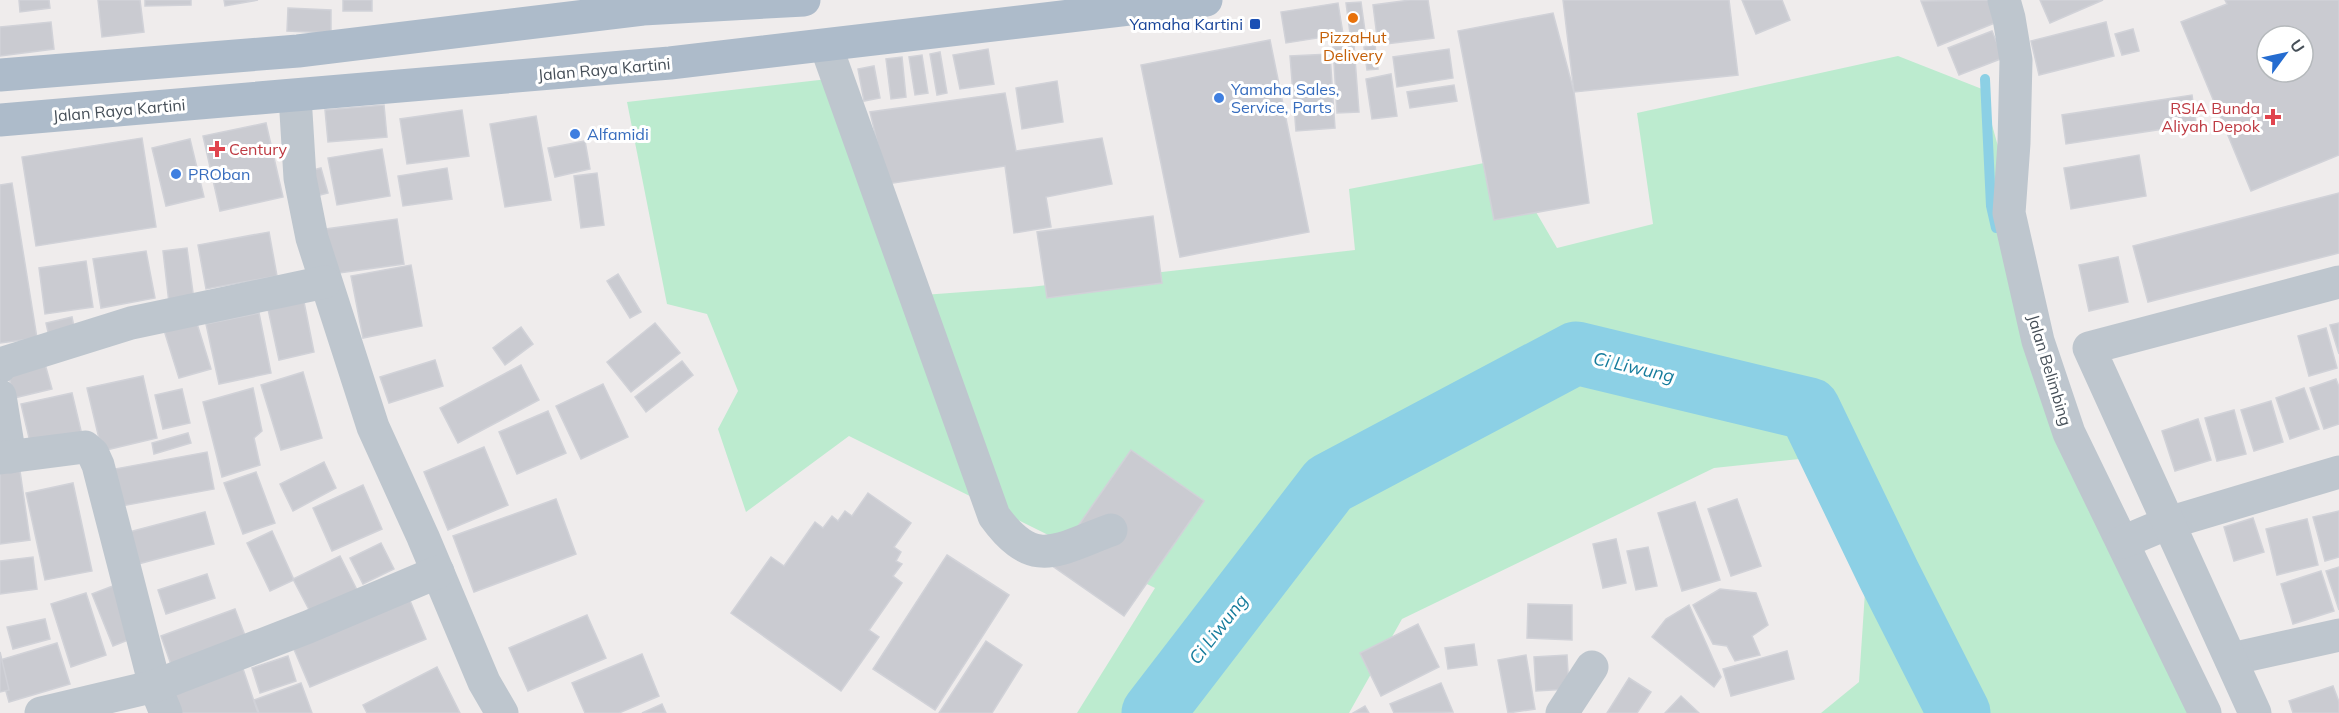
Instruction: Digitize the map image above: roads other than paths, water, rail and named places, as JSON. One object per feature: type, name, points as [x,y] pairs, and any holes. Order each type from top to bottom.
[{"type":"main road","points":[[0,75],[298,51],[644,4],[804,0]]},
{"type":"main road","name":"Jalan Raya Kartini","points":[[0,120],[670,63],[1206,0]]},
{"type":"street","name":"Jalan Belimbing","points":[[2004,0],[2016,60],[2009,213],[2038,342],[2069,433],[2205,713]]},
{"type":"street","points":[[826,46],[994,516],[1014,540],[1037,553],[1055,551],[1111,530]]},
{"type":"street","points":[[295,96],[300,178],[312,238],[373,427],[484,682],[502,713]]},
{"type":"street","points":[[0,367],[3,363],[131,323],[325,282]]},
{"type":"street","points":[[2255,713],[2089,348],[2339,282]]},
{"type":"street","points":[[0,396],[5,457],[85,447],[93,454],[98,465],[160,699]]},
{"type":"street","points":[[2123,542],[2168,523],[2339,472]]},
{"type":"street","points":[[2103,503],[2149,484]]},
{"type":"street","points":[[41,713],[160,699],[308,627],[438,572]]},
{"type":"street","points":[[2231,660],[2339,635]]},
{"type":"street","points":[[1562,713],[1592,667]]},
{"type":"waterway","points":[[1985,79],[1991,206],[1996,228]]},
{"type":"waterway","name":"Ci Liwung","points":[[1153,713],[1329,484],[1576,353],[1809,409],[1959,713]]},
{"type":"place","name":"PizzaHut Delivery","points":[[1353,18]]},
{"type":"place","name":"Yamaha Kartini","points":[[1255,24]]},
{"type":"place","name":"Yamaha Sales, Service, Parts","points":[[1219,98]]},
{"type":"place","name":"RSIA Bunda Aliyah Depok","points":[[2273,117]]},
{"type":"place","name":"Alfamidi","points":[[575,134]]},
{"type":"place","name":"Century","points":[[217,149]]},
{"type":"place","name":"PROban","points":[[176,174]]}]
